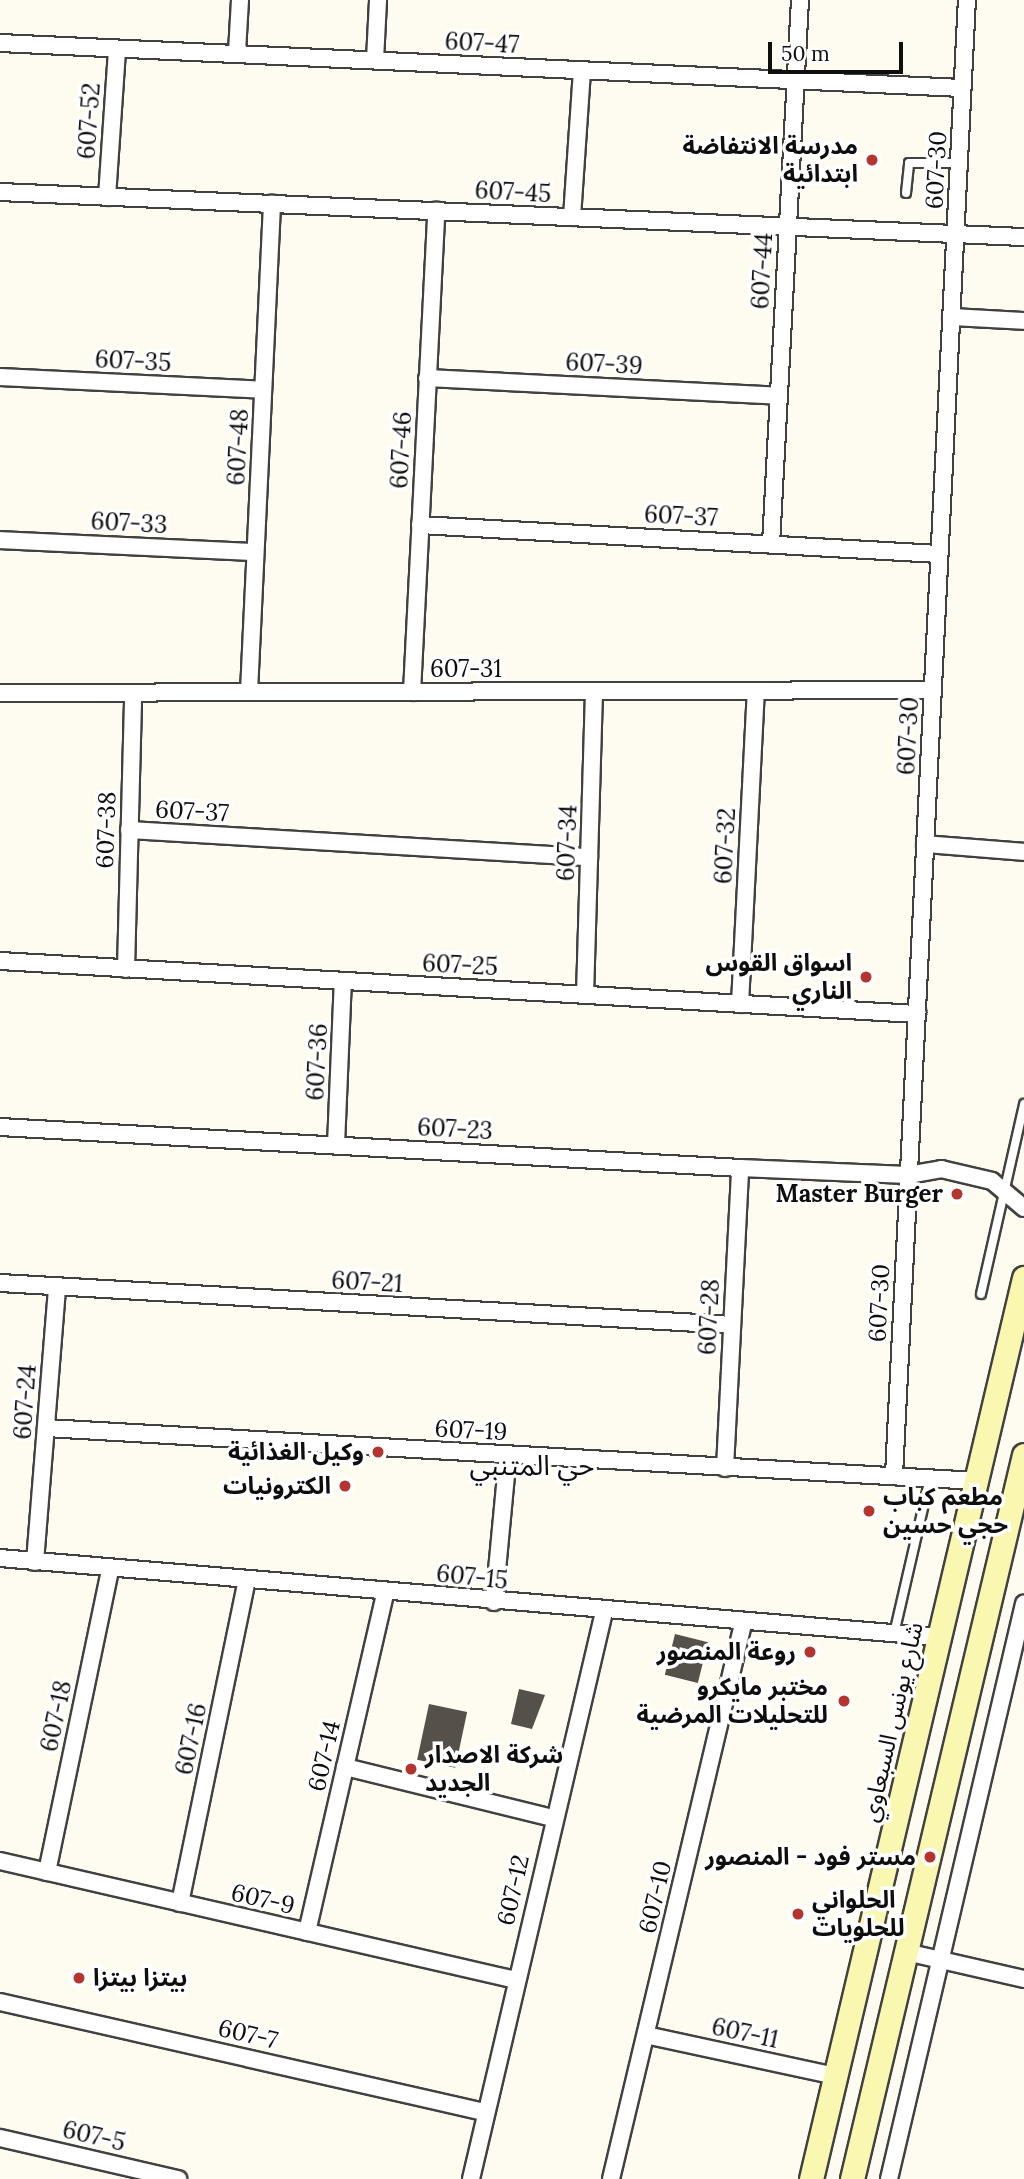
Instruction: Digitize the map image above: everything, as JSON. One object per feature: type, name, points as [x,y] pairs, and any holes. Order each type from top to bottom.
[{"type":"main road","name":"شارع يونس السبعاوي","points":[[811,2179],[1024,1278]]},
{"type":"main road","points":[[852,2179],[1024,1455]]},
{"type":"street","points":[[237,52],[240,0]]},
{"type":"street","points":[[375,60],[378,0]]},
{"type":"street","name":"607-44","points":[[771,544],[800,0]]},
{"type":"street","name":"607-30","points":[[894,1475],[967,0]]},
{"type":"street","name":"607-47","points":[[0,43],[962,88]]},
{"type":"street","name":"607-52","points":[[107,197],[117,49]]},
{"type":"street","points":[[572,217],[582,72]]},
{"type":"street","name":"607-45","points":[[0,192],[1024,237]]},
{"type":"street","name":"607-48","points":[[248,692],[272,204]]},
{"type":"street","name":"607-46","points":[[412,692],[436,211]]},
{"type":"street","points":[[951,317],[1024,321]]},
{"type":"street","name":"607-35","points":[[0,377],[263,390]]},
{"type":"street","name":"607-39","points":[[427,378],[779,396]]},
{"type":"street","name":"607-37","points":[[420,525],[939,554]]},
{"type":"street","name":"607-33","points":[[0,540],[255,552]]},
{"type":"street","name":"607-31","points":[[0,693],[933,690]]},
{"type":"street","name":"607-34","points":[[585,995],[594,691]]},
{"type":"street","name":"607-32","points":[[740,1004],[756,691]]},
{"type":"street","name":"607-38","points":[[126,969],[133,693]]},
{"type":"street","name":"607-37","points":[[129,830],[589,857]]},
{"type":"street","points":[[925,844],[1024,852]]},
{"type":"street","name":"607-25","points":[[0,961],[917,1014]]},
{"type":"street","name":"607-36","points":[[336,1146],[343,981]]},
{"type":"street","name":"607-23","points":[[0,1127],[740,1168],[908,1175],[941,1169],[1005,1189]]},
{"type":"street","name":"607-28","points":[[724,1468],[740,1168]]},
{"type":"street","points":[[1005,1189],[1024,1208]]},
{"type":"street","name":"607-21","points":[[0,1283],[732,1325]]},
{"type":"street","name":"607-24","points":[[35,1562],[57,1287]]},
{"type":"street","name":"607-19","points":[[46,1427],[976,1481]]},
{"type":"street","points":[[494,1602],[508,1455]]},
{"type":"street","name":"607-15","points":[[0,1558],[246,1584],[386,1591],[743,1624],[939,1637]]},
{"type":"street","name":"607-18","points":[[47,1872],[110,1570]]},
{"type":"street","name":"607-16","points":[[180,1903],[246,1584]]},
{"type":"street","name":"607-14","points":[[307,1932],[386,1591]]},
{"type":"street","points":[[889,2179],[1024,1604]]},
{"type":"street","name":"607-12","points":[[471,2179],[553,1818],[604,1612]]},
{"type":"street","name":"607-10","points":[[611,2179],[743,1624]]},
{"type":"street","points":[[345,1767],[553,1818]]},
{"type":"street","name":"607-9","points":[[0,1861],[516,1980]]},
{"type":"street","points":[[906,1952],[1024,1979]]},
{"type":"street","name":"607-7","points":[[0,2002],[486,2112]]},
{"type":"street","name":"607-11","points":[[646,2035],[835,2076]]},
{"type":"street","name":"607-5","points":[[0,2138],[138,2174],[178,2179]]},
{"type":"lane","points":[[906,193],[909,163],[959,163]]},
{"type":"lane","points":[[981,1294],[1024,1104]]},
{"type":"lane","points":[[894,1634],[930,1478]]},
{"type":"building","points":[[675,1634],[708,1642],[698,1683],[665,1675]]},
{"type":"building","points":[[519,1689],[545,1695],[532,1729],[511,1724]]},
{"type":"building","points":[[429,1704],[467,1712],[455,1768],[417,1760]]},
{"type":"place","name":"مدرسة الانتفاضة ابتدائية","points":[[872,160]]},
{"type":"place","name":"اسواق القوس الناري","points":[[866,977]]},
{"type":"place","name":"Master Burger","points":[[957,1194]]},
{"type":"place","name":"وكيل الغذائية","points":[[378,1452]]},
{"type":"place","name":"الكترونيات","points":[[345,1486]]},
{"type":"place","name":"مطعم كباب حجي حسين","points":[[869,1511]]},
{"type":"place","name":"روعة المنصور","points":[[810,1652]]},
{"type":"place","name":"مختبر مايكرو للتحليلات المرضية","points":[[844,1701]]},
{"type":"place","name":"شركة الاصدار الجديد","points":[[411,1769]]},
{"type":"place","name":"مستر فود - المنصور","points":[[930,1857]]},
{"type":"place","name":"الحلواني للحلويات","points":[[798,1914]]},
{"type":"place","name":"بيتزا بيتزا","points":[[79,1978]]},
{"type":"district","name":"حي المتنبي","points":[[532,1465]]}]
